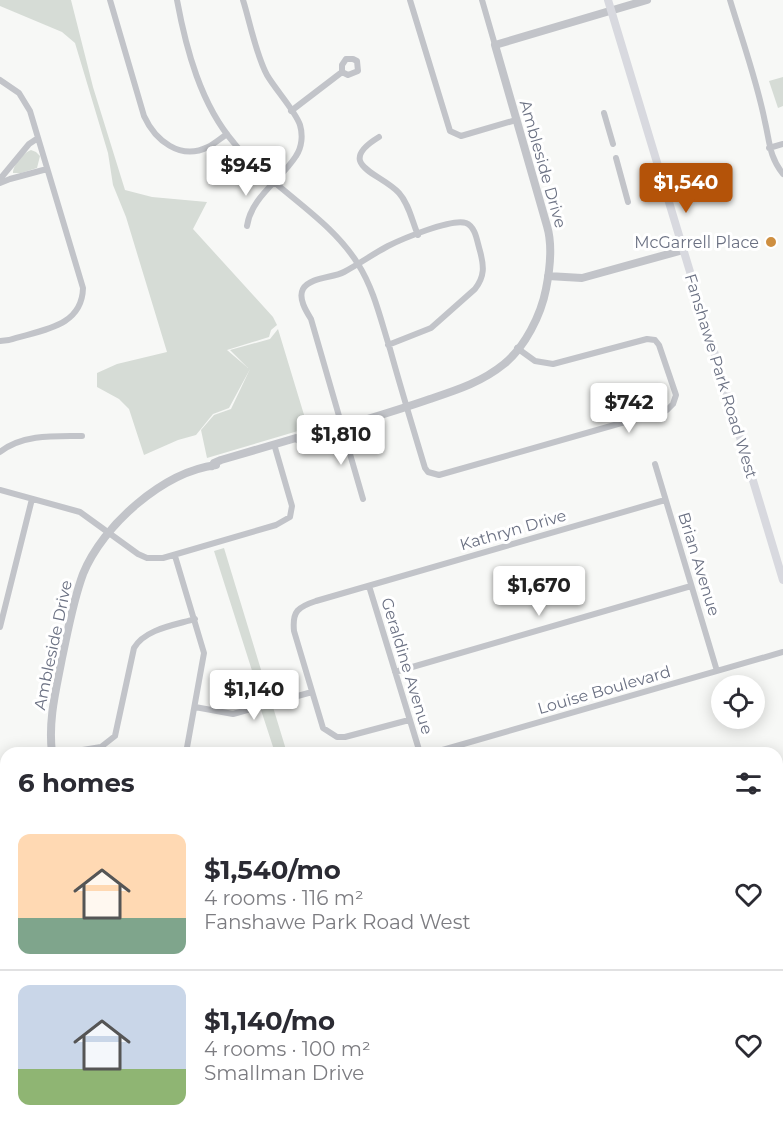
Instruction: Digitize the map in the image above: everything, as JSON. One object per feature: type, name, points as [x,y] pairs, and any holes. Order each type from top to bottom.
[{"type":"main road","name":"Fanshawe Park Road West","points":[[608,0],[783,580]]},
{"type":"street","points":[[111,0],[144,116],[157,137],[171,147],[190,151],[208,147],[227,134]]},
{"type":"street","points":[[177,0],[196,73],[213,113],[227,134],[234,144],[274,182],[321,221],[358,264],[378,311],[428,472],[439,475],[668,410],[676,395],[655,340],[647,339],[553,364],[535,361],[517,348]]},
{"type":"street","points":[[243,0],[265,72],[300,126],[300,147],[295,157],[248,215],[247,226]]},
{"type":"street","points":[[410,0],[450,131],[461,136],[516,120]]},
{"type":"street","name":"Ambleside Drive","points":[[51,747],[50,737],[54,698],[83,573],[108,533],[133,507],[161,486],[214,463],[296,438],[298,441],[474,384],[505,363],[532,329],[543,302],[548,276],[549,230],[482,0]]},
{"type":"street","points":[[495,45],[647,0]]},
{"type":"street","points":[[730,0],[766,122],[769,148],[775,163],[783,174]]},
{"type":"street","points":[[291,111],[342,72]]},
{"type":"street","points":[[0,80],[9,84],[25,100],[83,288],[81,306],[70,319],[0,341]]},
{"type":"street","points":[[604,113],[613,144]]},
{"type":"street","points":[[379,137],[368,144],[361,153],[361,164],[368,172],[384,180],[399,193],[418,235]]},
{"type":"street","points":[[0,181],[29,144],[38,138]]},
{"type":"street","points":[[769,148],[783,144]]},
{"type":"street","points":[[616,158],[628,202]]},
{"type":"street","points":[[0,181],[47,169]]},
{"type":"street","points":[[363,499],[311,319],[301,297],[304,288],[311,283],[337,275],[391,245],[453,223],[466,223],[471,226],[483,260],[484,274],[476,289],[431,328],[388,345]]},
{"type":"street","points":[[548,276],[582,278],[684,250]]},
{"type":"street","points":[[0,452],[8,447],[42,436],[82,436]]},
{"type":"street","points":[[0,490],[80,512],[147,558],[176,556],[276,525],[290,517],[292,506],[275,446]]},
{"type":"street","name":"Brian Avenue","points":[[656,464],[717,671]]},
{"type":"street","points":[[0,627],[32,499]]},
{"type":"street","name":"Kathryn Drive","points":[[312,692],[294,631],[293,621],[299,609],[316,601],[665,500]]},
{"type":"street","points":[[176,556],[204,653],[187,747]]},
{"type":"street","name":"Geraldine Avenue","points":[[369,586],[418,747]]},
{"type":"street","points":[[394,672],[691,586]]},
{"type":"street","points":[[101,747],[115,736],[134,648],[139,640],[195,619]]},
{"type":"street","name":"Louise Boulevard","points":[[454,747],[783,652]]},
{"type":"street","points":[[195,707],[233,714],[312,692],[323,728],[337,737],[345,737],[409,720]]},
{"type":"shaded area","points":[[0,0],[71,0],[93,87],[125,190],[152,197],[207,202],[193,229],[273,317],[277,325],[271,330],[269,337],[227,350],[248,368],[230,350],[270,339],[278,329],[308,428],[207,458],[201,430],[214,415],[231,409],[250,369],[229,408],[213,414],[196,435],[144,455],[129,409],[119,399],[97,387],[97,373],[117,364],[167,352],[126,217],[113,185],[108,153],[75,43],[62,32],[0,6]]},
{"type":"shaded area","points":[[783,77],[783,106],[778,108],[769,81]]},
{"type":"shaded area","points":[[31,150],[40,156],[37,168],[13,173],[19,160]]},
{"type":"shaded area","points":[[224,548],[269,696],[261,699],[214,551]]},
{"type":"shaded area","points":[[273,707],[285,747],[273,747],[261,710]]},
{"type":"place","name":"McGarrell Place","points":[[771,242]]}]
